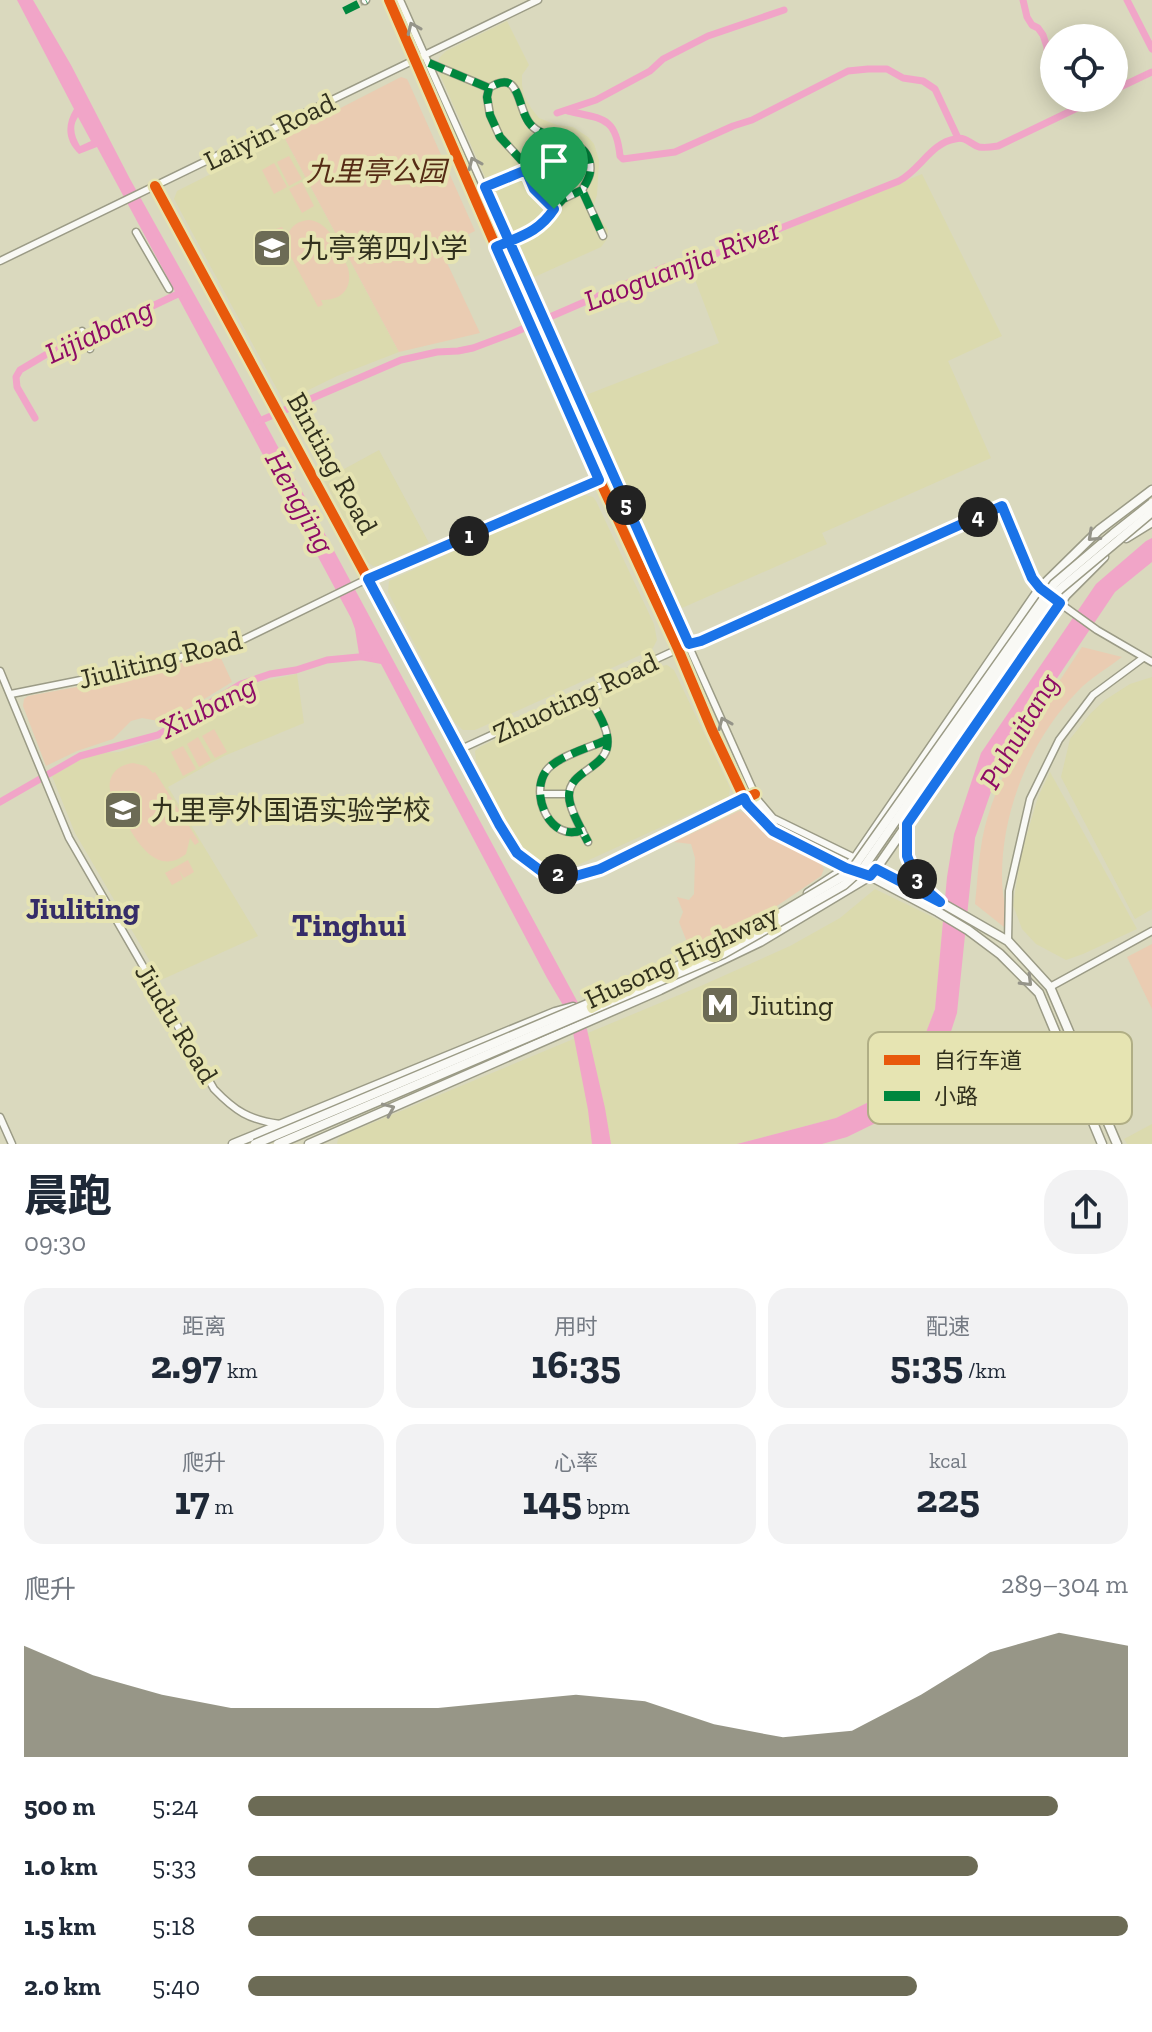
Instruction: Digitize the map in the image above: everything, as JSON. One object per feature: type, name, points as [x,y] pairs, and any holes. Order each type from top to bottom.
[{"type":"main road","name":"Husong Highway","points":[[233,1144],[649,976],[749,930],[846,868],[1040,588],[1099,530],[1152,490]]},
{"type":"main road","points":[[255,1144],[723,947],[842,877],[856,864],[892,815],[1054,584],[1152,503]]},
{"type":"main road","points":[[278,1144],[723,954],[844,885],[863,868],[1059,590],[1152,512]]},
{"type":"main road","name":"Husong Highway","points":[[315,1143],[660,990],[760,942],[873,872],[1066,595],[1118,543],[1152,522]]},
{"type":"main road","points":[[907,824],[907,856],[918,883],[939,907],[1000,954],[1039,993],[1055,1032]]},
{"type":"main road","points":[[855,858],[873,872],[1008,941],[1050,987],[1069,1032]]},
{"type":"main road","points":[[846,868],[873,872]]},
{"type":"main road","points":[[283,1124],[302,1131],[315,1143]]},
{"type":"main road","points":[[1094,1124],[1102,1144]]},
{"type":"main road","points":[[1108,1124],[1117,1144]]},
{"type":"street","points":[[389,0],[534,335],[747,804],[773,831],[846,868]]},
{"type":"street","points":[[400,0],[755,794],[773,818],[855,858]]},
{"type":"street","name":"Laiyin Road","points":[[0,261],[538,0]]},
{"type":"street","points":[[429,63],[489,88]]},
{"type":"street","points":[[496,247],[546,222],[563,199],[582,190],[591,167],[588,156],[581,148],[532,127],[512,83],[497,83],[489,88],[487,97],[490,115],[500,137],[523,162],[534,189],[554,209]]},
{"type":"street","points":[[473,193],[526,170],[537,161],[553,137]]},
{"type":"street","name":"Binting Road","points":[[155,186],[517,853],[541,871],[572,877],[600,869],[755,794]]},
{"type":"street","points":[[582,190],[603,236]]},
{"type":"street","points":[[136,232],[169,289]]},
{"type":"street","points":[[82,331],[90,349]]},
{"type":"street","name":"Jiuliting Road","points":[[11,694],[232,645],[368,579],[612,475]]},
{"type":"street","name":"Zhuoting Road","points":[[461,749],[1002,506],[1032,578],[1040,588]]},
{"type":"street","points":[[1040,588],[1097,630],[1152,662]]},
{"type":"street","points":[[1008,941],[1009,891],[1030,799],[1059,740],[1093,695],[1143,658]]},
{"type":"street","name":"Jiudu Road","points":[[0,671],[69,838],[214,1089],[246,1116],[283,1124]]},
{"type":"street","points":[[586,691],[606,730],[607,740],[607,751],[600,761],[576,778],[568,794],[588,842]]},
{"type":"street","points":[[582,830],[568,832],[557,829],[551,822],[541,794],[543,777],[555,762],[607,740]]},
{"type":"street","points":[[541,794],[568,794]]},
{"type":"street","points":[[1050,987],[1152,931]]},
{"type":"street","points":[[0,1117],[12,1144]]},
{"type":"shaded area","points":[[507,21],[529,65],[522,75],[522,85],[531,108],[539,118],[573,127],[594,144],[599,160],[597,195],[593,207],[608,230],[607,239],[601,247],[530,279],[437,68],[439,58],[446,51]]},
{"type":"shaded area","name":"九亭第四小学","points":[[284,137],[399,352],[337,376],[284,402],[174,199],[177,191]]},
{"type":"shaded area","points":[[922,174],[1002,336],[948,361],[991,458],[822,533],[827,544],[682,608],[586,395],[719,343],[691,269]]},
{"type":"shaded area","points":[[379,450],[429,543],[373,566],[366,561],[324,480]]},
{"type":"shaded area","points":[[581,494],[596,501],[654,624],[657,640],[653,648],[475,730],[463,730],[454,722],[388,592],[389,581]]},
{"type":"shaded area","points":[[667,665],[674,670],[730,788],[729,796],[578,865],[561,867],[529,857],[517,845],[476,761],[475,751],[620,675]]},
{"type":"shaded area","name":"九里亭外国语实验学校","points":[[297,674],[304,723],[224,756],[168,787],[258,936],[161,980],[75,833],[52,776],[82,758],[119,752],[164,738],[241,689]]},
{"type":"shaded area","points":[[1152,677],[1152,909],[1135,919],[1061,777],[1070,739],[1090,714],[1130,684]]},
{"type":"shaded area","points":[[1050,772],[1137,929],[1066,960],[1036,944],[1022,929],[1013,905],[1021,854],[1038,797]]},
{"type":"shaded area","points":[[875,889],[943,922],[935,1009],[926,1032],[868,1032],[868,1102],[836,1118],[737,1144],[337,1144],[341,1136],[703,985],[790,946],[840,918]]},
{"type":"shaded area","points":[[1152,1124],[1152,1144],[1127,1144],[1124,1139]]},
{"type":"green space","name":"九里亭公园","points":[[401,77],[409,83],[475,231],[440,248],[480,333],[399,352],[284,137]]},
{"type":"green space","points":[[289,156],[302,179],[289,186],[277,162]]},
{"type":"green space","points":[[274,163],[287,187],[274,194],[262,170]]},
{"type":"green space","points":[[302,182],[314,206],[302,213],[289,189]]},
{"type":"green space","points":[[309,220],[324,226],[334,238],[349,275],[344,292],[335,298],[321,300],[323,305],[318,307],[276,229],[282,227],[287,236],[296,224]]},
{"type":"green space","points":[[1082,647],[1122,657],[1083,686],[1061,710],[1022,776],[1003,851],[1002,883],[1009,931],[975,904],[984,829],[995,795],[1016,751]]},
{"type":"green space","points":[[219,654],[232,682],[170,720],[164,722],[142,718],[131,721],[113,739],[46,766],[23,706],[28,696],[109,681]]},
{"type":"green space","points":[[214,729],[227,752],[215,758],[202,736]]},
{"type":"green space","points":[[198,737],[211,760],[199,767],[187,744]]},
{"type":"green space","points":[[183,746],[196,769],[183,776],[171,752]]},
{"type":"green space","points":[[133,763],[155,772],[199,842],[195,845],[190,838],[186,854],[173,861],[161,861],[140,845],[111,794],[111,777],[122,766]]},
{"type":"green space","points":[[739,811],[748,814],[770,834],[820,862],[824,869],[821,876],[762,916],[689,947],[679,922],[683,912],[677,897],[689,900],[694,894],[695,858],[691,844],[674,842]]},
{"type":"green space","points":[[188,860],[194,872],[184,878],[179,870],[183,879],[172,885],[165,873]]},
{"type":"green space","points":[[1152,944],[1152,1009],[1127,957]]},
{"type":"water","name":"Hengjing","points":[[17,0],[33,0],[71,65],[583,1012],[611,1144],[592,1144],[570,1017],[381,664],[360,660],[351,618],[97,147],[79,154],[71,144],[67,127],[74,109]],"holes":[[[78,117],[91,141],[80,146],[74,128]]]},
{"type":"water","name":"Puhuitang","points":[[1152,538],[1152,562],[1115,592],[1002,760],[975,838],[957,1013],[951,1032],[926,1032],[935,1009],[954,834],[981,753],[1096,584]]},
{"type":"water","points":[[868,1102],[868,1124],[874,1124],[847,1137],[822,1144],[737,1144],[836,1118]]},
{"type":"waterway","points":[[1023,0],[1027,17],[1040,31]]},
{"type":"waterway","points":[[1127,0],[1152,49]]},
{"type":"waterway","points":[[557,113],[596,100],[708,36],[784,10]]},
{"type":"waterway","points":[[568,111],[598,118],[611,126],[623,159],[675,152],[752,120],[848,71],[887,69],[903,78],[923,81],[935,89],[958,138]]},
{"type":"waterway","name":"Laoguanjia River","points":[[1128,83],[1152,72]]},
{"type":"waterway","name":"Laoguanjia River","points":[[257,422],[401,360],[473,348],[665,267],[690,264],[899,181],[932,151],[947,142],[962,139],[979,147],[998,146],[1069,112]]},
{"type":"waterway","name":"Lijiabang","points":[[35,418],[17,387],[16,377],[20,370],[62,345],[115,329],[142,311],[184,291]]},
{"type":"waterway","name":"Xiubang","points":[[0,802],[80,756],[158,735],[241,684],[327,660],[369,656]]},
{"type":"tunnel","points":[[344,11],[365,1]]},
{"type":"marked path","points":[[344,11],[366,0]]},
{"type":"marked path","points":[[429,63],[489,88],[500,83],[513,86],[531,125],[545,134],[579,146],[585,152],[590,168],[582,190],[603,236]]},
{"type":"marked path","points":[[489,88],[490,115],[500,137],[523,162],[534,189],[554,209]]},
{"type":"marked path","points":[[473,193],[526,170],[537,161],[553,137]]},
{"type":"marked path","points":[[496,247],[546,222],[563,199],[582,190]]},
{"type":"marked path","points":[[586,691],[604,726],[608,744],[599,761],[571,786],[569,796],[573,813],[588,842]]},
{"type":"marked path","points":[[582,830],[561,830],[553,823],[542,804],[541,781],[557,761],[607,740]]},
{"type":"cycle path","points":[[389,0],[561,397],[747,804],[773,831],[846,868]]},
{"type":"cycle path","points":[[155,186],[517,853],[541,871],[572,877],[600,869],[755,794]]},
{"type":"place","name":"九亭第四小学","points":[[272,248]]},
{"type":"place","name":"九里亭外国语实验学校","points":[[123,810]]},
{"type":"place","name":"Jiuting","points":[[720,1005]]},
{"type":"district","name":"Jiuliting","points":[[83,909]]},
{"type":"district","name":"Tinghui","points":[[349,925]]},
{"type":"route","points":[[554,209],[534,189],[526,170],[485,187],[505,233],[509,241],[549,330],[612,475],[689,644],[1002,506],[1032,578],[1060,603],[907,824],[907,856],[918,883],[940,902],[876,869],[870,876],[846,868],[773,831],[744,798],[600,869],[572,877],[541,871],[517,853],[499,824],[368,579],[599,480],[496,247],[509,241],[533,230],[546,222],[554,209]]}]
